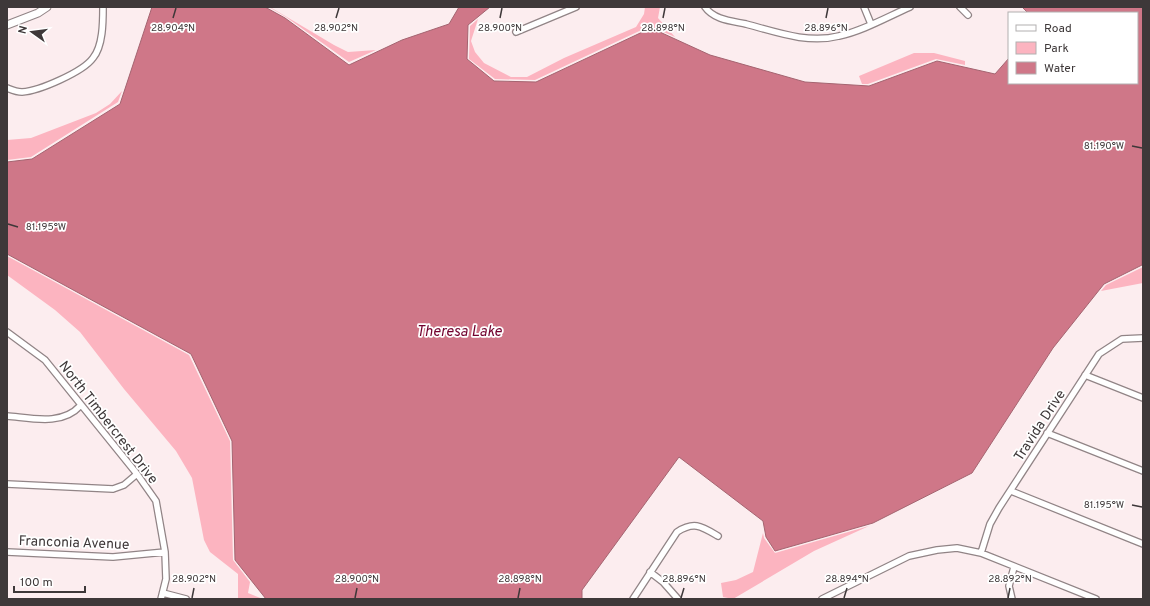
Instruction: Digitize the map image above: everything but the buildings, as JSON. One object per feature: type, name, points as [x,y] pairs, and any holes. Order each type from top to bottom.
[{"type":"street","points":[[7,25],[38,13],[47,7]]},
{"type":"street","points":[[7,88],[22,92],[43,87],[80,69],[94,58],[99,45],[103,7]]},
{"type":"street","points":[[516,32],[576,7]]},
{"type":"street","points":[[705,7],[710,14],[722,18],[805,38],[838,37],[910,7]]},
{"type":"street","points":[[864,7],[872,24]]},
{"type":"street","points":[[960,7],[968,15]]},
{"type":"street","name":"North Timbercrest Drive","points":[[7,332],[45,360],[80,406],[137,474],[156,501],[165,552],[166,579],[162,596]]},
{"type":"street","name":"Travida Drive","points":[[981,553],[990,524],[1099,354],[1122,339],[1143,338]]},
{"type":"street","points":[[1085,375],[1143,398]]},
{"type":"street","points":[[7,416],[58,419],[76,411],[80,406]]},
{"type":"street","points":[[1048,433],[1143,471]]},
{"type":"street","points":[[7,484],[106,490],[124,485],[137,474]]},
{"type":"street","points":[[1011,491],[1143,544]]},
{"type":"street","points":[[633,599],[677,532],[687,526],[696,525],[718,536]]},
{"type":"street","points":[[822,599],[909,556],[936,550],[957,548],[981,553],[1096,599]]},
{"type":"street","name":"Franconia Avenue","points":[[7,552],[113,557],[165,552]]},
{"type":"street","points":[[1012,599],[1009,586],[1014,567]]},
{"type":"street","points":[[650,572],[663,582],[678,599]]},
{"type":"street","points":[[162,596],[186,599]]},
{"type":"green space","points":[[269,7],[348,52],[376,50],[349,62],[286,17]]},
{"type":"green space","points":[[645,7],[660,7],[658,18],[675,37],[650,26],[535,80],[495,79],[469,59],[470,26],[478,19],[471,41],[475,52],[484,63],[511,77],[527,77],[564,58],[636,27],[644,14]]},
{"type":"green space","points":[[914,53],[934,53],[965,61],[965,65],[936,59],[868,84],[862,84],[859,76]]},
{"type":"green space","points":[[122,91],[118,102],[31,157],[7,160],[7,140],[31,138],[96,113],[110,104]]},
{"type":"green space","points":[[7,256],[189,355],[230,441],[233,560],[250,582],[248,593],[263,599],[238,599],[238,574],[210,552],[204,540],[192,478],[176,451],[124,389],[80,332],[55,310],[7,275]]},
{"type":"green space","points":[[1143,267],[1143,283],[1101,291],[1106,285]]},
{"type":"green space","points":[[869,526],[814,551],[733,599],[723,597],[721,583],[736,580],[753,572],[763,533],[764,538],[775,553]]},
{"type":"water","name":"Theresa Lake","points":[[152,7],[265,7],[285,18],[349,65],[402,40],[449,24],[459,7],[490,7],[468,25],[467,59],[494,81],[536,82],[651,28],[710,55],[805,82],[869,86],[937,61],[995,74],[1008,59],[1008,84],[1138,84],[1138,12],[1027,12],[1022,7],[1143,7],[1142,265],[1104,284],[1053,348],[972,473],[873,523],[775,551],[766,537],[763,521],[679,457],[582,590],[582,599],[266,599],[235,560],[232,441],[191,354],[7,254],[7,162],[32,159],[120,104]]}]
